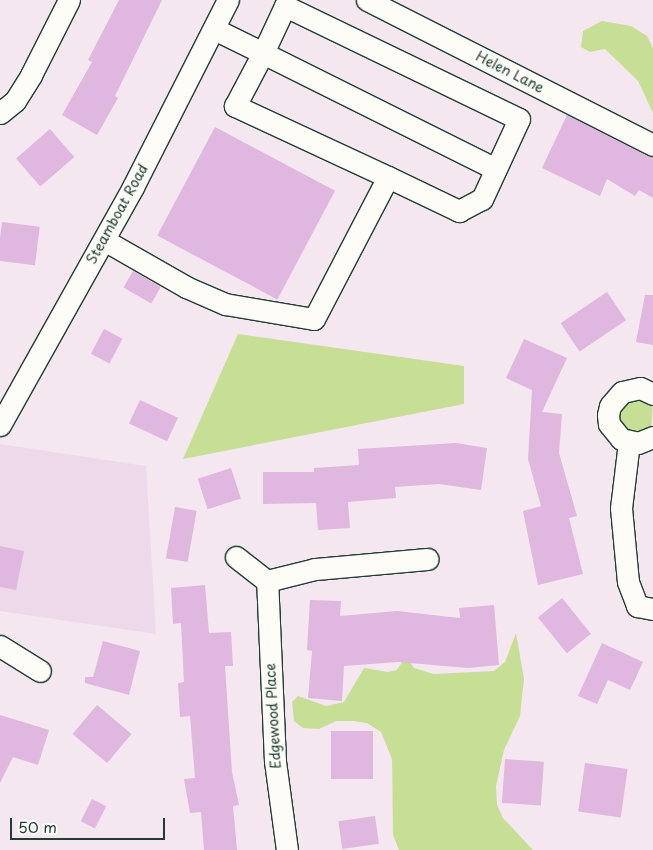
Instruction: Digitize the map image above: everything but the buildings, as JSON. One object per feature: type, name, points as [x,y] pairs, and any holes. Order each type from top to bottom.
[{"type":"street","points":[[0,113],[15,101],[31,76],[69,0]]},
{"type":"street","name":"Steamboat Road","points":[[0,425],[104,240],[228,0]]},
{"type":"street","name":"Helen Lane","points":[[367,0],[653,145]]},
{"type":"street","points":[[285,6],[519,119],[496,169],[482,199],[459,211],[235,106],[285,6]]},
{"type":"street","points":[[214,29],[496,169]]},
{"type":"street","points":[[104,240],[186,287],[226,304],[314,319],[388,177]]},
{"type":"street","points":[[653,394],[640,388],[630,388],[622,392],[610,406],[609,424],[614,433],[629,442],[647,441],[653,437]]},
{"type":"street","points":[[629,442],[621,508],[628,582],[637,606],[653,609]]},
{"type":"street","points":[[236,557],[267,581],[315,569],[428,558]]},
{"type":"street","name":"Edgewood Place","points":[[267,581],[275,761],[287,850]]},
{"type":"street","points":[[0,646],[40,671]]},
{"type":"shaded area","points":[[0,444],[146,466],[156,634],[0,611]]},
{"type":"green space","points":[[602,21],[631,26],[647,36],[653,48],[653,113],[638,81],[605,49],[590,52],[581,47],[583,31]]},
{"type":"green space","points":[[238,334],[464,366],[464,404],[183,459]]},
{"type":"green space","points":[[630,394],[653,402],[651,430],[624,434],[614,408]]},
{"type":"green space","points":[[516,633],[524,679],[520,716],[504,750],[496,786],[497,805],[503,818],[533,850],[399,850],[393,835],[392,759],[381,732],[367,723],[353,721],[336,721],[319,729],[303,728],[294,721],[292,702],[298,696],[326,706],[344,702],[364,668],[388,672],[397,670],[406,656],[414,668],[434,674],[494,671],[505,662]]}]
